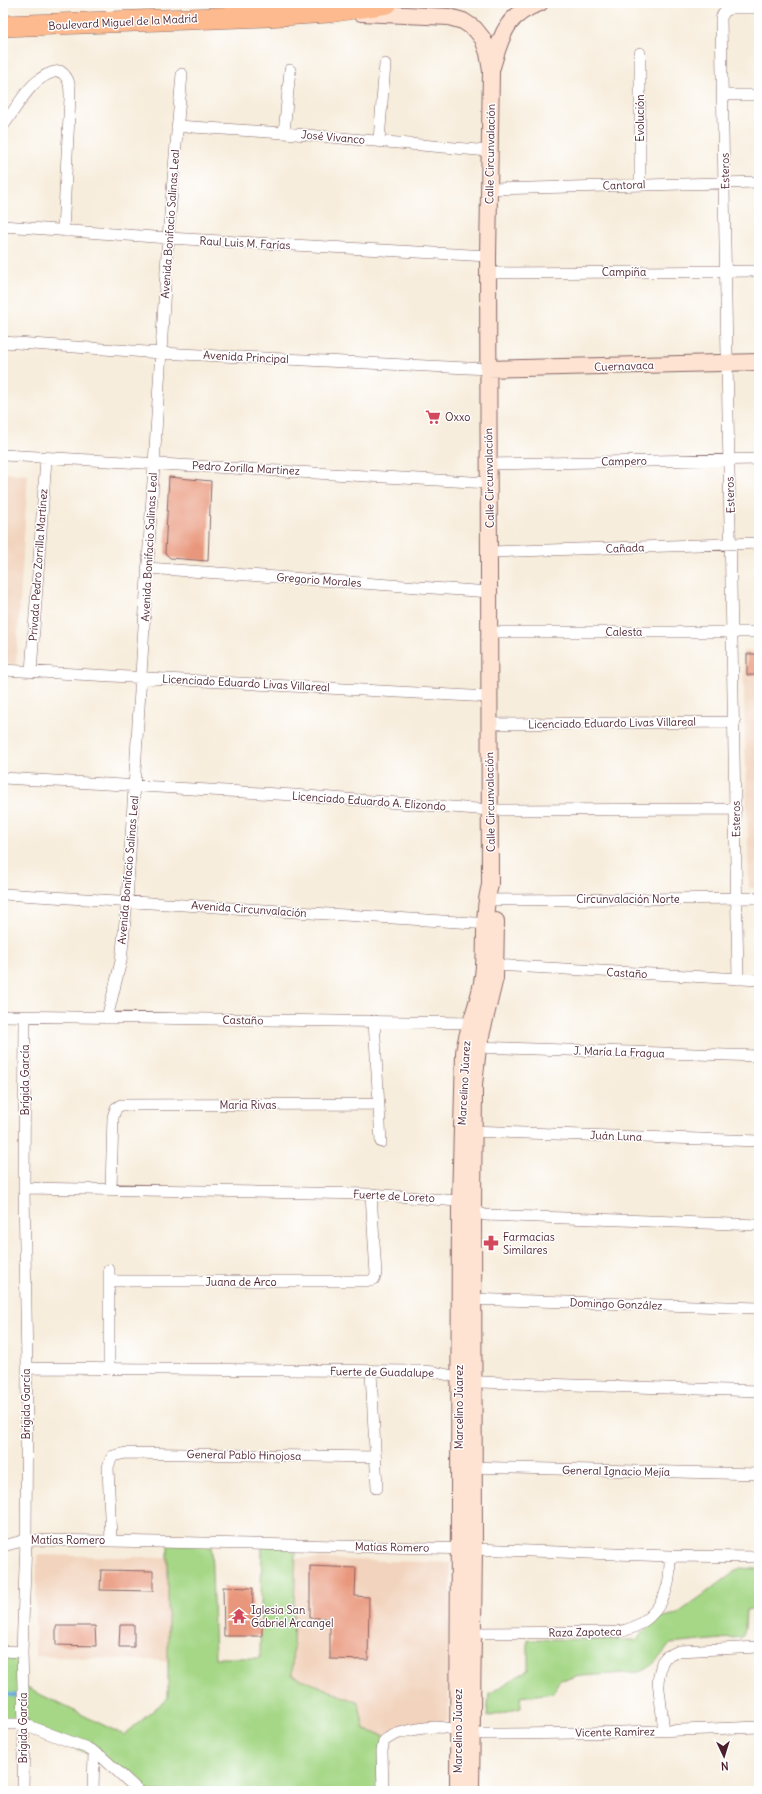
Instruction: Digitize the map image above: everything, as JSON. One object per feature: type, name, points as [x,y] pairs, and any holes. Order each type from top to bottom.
[{"type":"highway","name":"Boulevard Miguel de la Madrid","points":[[3,26],[267,16],[329,12],[386,3]]},
{"type":"street","name":"Calle Circunvalación","points":[[491,71],[502,37],[509,22],[526,8],[540,3]]},
{"type":"street","name":"Esteros","points":[[738,979],[732,544],[729,459],[727,271],[721,18],[724,12],[731,8],[759,8]]},
{"type":"street","name":"Calle Circunvalación","points":[[329,12],[456,19],[469,25],[480,34],[487,49],[491,71],[488,256],[491,900],[490,924],[476,1023]]},
{"type":"street","name":"Evolución","points":[[640,53],[640,184]]},
{"type":"street","points":[[379,140],[385,64]]},
{"type":"street","points":[[3,126],[33,85],[45,74],[60,70],[66,75],[69,82],[70,98],[63,231]]},
{"type":"street","points":[[284,133],[290,70]]},
{"type":"street","name":"Avenida Bonifacio Salinas Leal","points":[[107,1018],[121,961],[127,901],[168,238],[182,74]]},
{"type":"street","points":[[723,95],[759,95]]},
{"type":"street","name":"José Vivanco","points":[[177,126],[379,140],[490,151]]},
{"type":"street","name":"Cantoral","points":[[489,189],[759,182]]},
{"type":"street","name":"Raul Luis M. Farías","points":[[3,226],[168,238],[488,256]]},
{"type":"street","name":"Campiña","points":[[488,273],[759,271]]},
{"type":"street","name":"Avenida Principal","points":[[3,342],[161,353],[488,369]]},
{"type":"street","name":"Cuernavaca","points":[[488,369],[759,362]]},
{"type":"street","name":"Pedro Zorilla Martinez","points":[[3,455],[489,483]]},
{"type":"street","name":"Privada Pedro Zorrilla Martínez","points":[[31,672],[46,458]]},
{"type":"street","name":"Campero","points":[[488,464],[759,459]]},
{"type":"street","name":"Cañada","points":[[490,552],[759,543]]},
{"type":"street","name":"Gregorio Morales","points":[[147,568],[490,592]]},
{"type":"street","name":"Calesta","points":[[490,632],[759,632]]},
{"type":"street","name":"Licenciado Eduardo Livas Villareal","points":[[3,670],[489,697]]},
{"type":"street","name":"Licenciado Eduardo Livas Villareal","points":[[489,724],[735,722]]},
{"type":"street","name":"Licenciado Eduardo A. Elizondo","points":[[3,778],[294,795],[490,810],[736,809]]},
{"type":"street","name":"Avenida Circunvalación","points":[[3,894],[490,924]]},
{"type":"street","name":"Circunvalación Norte","points":[[491,900],[759,898]]},
{"type":"street","name":"Calle Circunvalación","points":[[476,1023],[492,989],[495,965],[490,924]]},
{"type":"street","name":"Castaño","points":[[495,965],[759,980]]},
{"type":"street","name":"Castaño","points":[[3,1016],[476,1023]]},
{"type":"street","name":"Brígida García","points":[[23,1791],[24,1724],[22,1652],[26,1540],[27,1368],[24,1188],[25,1017]]},
{"type":"street","points":[[374,1021],[381,1142]]},
{"type":"street","name":"Marcelino Júarez","points":[[458,1791],[465,1732],[468,1131],[475,1073],[471,1047],[476,1023]]},
{"type":"street","name":"J. María La Fragua","points":[[471,1047],[759,1056]]},
{"type":"street","name":"María Rivas","points":[[111,1189],[113,1117],[116,1108],[121,1105],[378,1104]]},
{"type":"street","name":"Juán Luna","points":[[468,1131],[759,1141]]},
{"type":"street","name":"Fuerte de Loreto","points":[[24,1188],[372,1194],[447,1200],[467,1207],[478,1214],[494,1216],[759,1225]]},
{"type":"street","name":"Juana de Arco","points":[[109,1368],[109,1275],[370,1281],[374,1279],[376,1274],[372,1194]]},
{"type":"street","name":"Domingo González","points":[[467,1299],[759,1308]]},
{"type":"street","name":"Fuerte de Guadalupe","points":[[27,1368],[435,1372],[466,1380],[759,1391]]},
{"type":"street","points":[[371,1372],[377,1488]]},
{"type":"street","name":"General Pablo Hinojosa","points":[[111,1540],[108,1467],[111,1459],[118,1454],[375,1457]]},
{"type":"street","name":"General Ignacio Mejía","points":[[466,1467],[759,1474]]},
{"type":"street","name":"Matías Romero","points":[[3,1546],[26,1540],[111,1540],[670,1556],[759,1557]]},
{"type":"street","name":"Raza Zapoteca","points":[[466,1633],[630,1631],[648,1619],[665,1594],[668,1583],[670,1556]]},
{"type":"street","points":[[664,1731],[658,1681],[662,1662],[666,1657],[679,1651],[759,1647]]},
{"type":"street","points":[[3,1651],[22,1652]]},
{"type":"street","points":[[3,1724],[24,1724],[94,1752],[111,1764],[140,1791]]},
{"type":"street","name":"Vicente Ramírez","points":[[383,1791],[382,1751],[384,1741],[387,1738],[421,1729],[436,1728],[465,1732],[664,1731],[759,1727]]},
{"type":"street","name":"Marcelino Júarez","points":[[465,1732],[471,1791]]},
{"type":"street","points":[[93,1791],[94,1752]]},
{"type":"shaded area","points":[[3,473],[28,475],[16,664],[3,663]]},
{"type":"shaded area","points":[[759,650],[759,888],[749,888],[743,651]]},
{"type":"shaded area","points":[[37,1555],[170,1558],[169,1661],[35,1656]]},
{"type":"shaded area","points":[[294,1558],[451,1563],[448,1720],[382,1735],[364,1730],[359,1703],[292,1675]]},
{"type":"green space","points":[[168,1542],[211,1543],[215,1658],[260,1658],[262,1544],[296,1545],[292,1675],[359,1703],[364,1730],[391,1737],[387,1739],[383,1791],[139,1791],[111,1765],[24,1724],[3,1724],[3,1651],[22,1652],[23,1686],[124,1735],[168,1698]]},
{"type":"green space","points":[[740,1568],[759,1569],[759,1608],[746,1610],[745,1629],[742,1637],[670,1644],[653,1664],[639,1672],[581,1676],[560,1680],[553,1693],[520,1697],[521,1708],[487,1717],[489,1694],[528,1670],[528,1639],[636,1640],[658,1618],[677,1614]]},
{"type":"building","points":[[169,477],[211,481],[208,561],[170,558],[165,553]]},
{"type":"building","points":[[747,654],[759,654],[759,675],[747,675]]},
{"type":"building","points":[[310,1566],[356,1568],[355,1596],[369,1597],[368,1660],[330,1659],[330,1618],[310,1618]]},
{"type":"building","points":[[101,1570],[153,1571],[153,1591],[100,1590]]},
{"type":"building","points":[[223,1587],[253,1588],[252,1620],[262,1621],[262,1636],[224,1636]]},
{"type":"building","points":[[120,1625],[134,1625],[134,1647],[119,1647]]},
{"type":"building","points":[[56,1626],[95,1626],[96,1646],[56,1645]]},
{"type":"waterway","points":[[3,1694],[20,1696]]},
{"type":"place","name":"Oxxo","points":[[433,417]]},
{"type":"place","name":"Farmacias Similares","points":[[491,1243]]},
{"type":"place","name":"Iglesia San Gabriel Arcangel","points":[[239,1616]]}]
